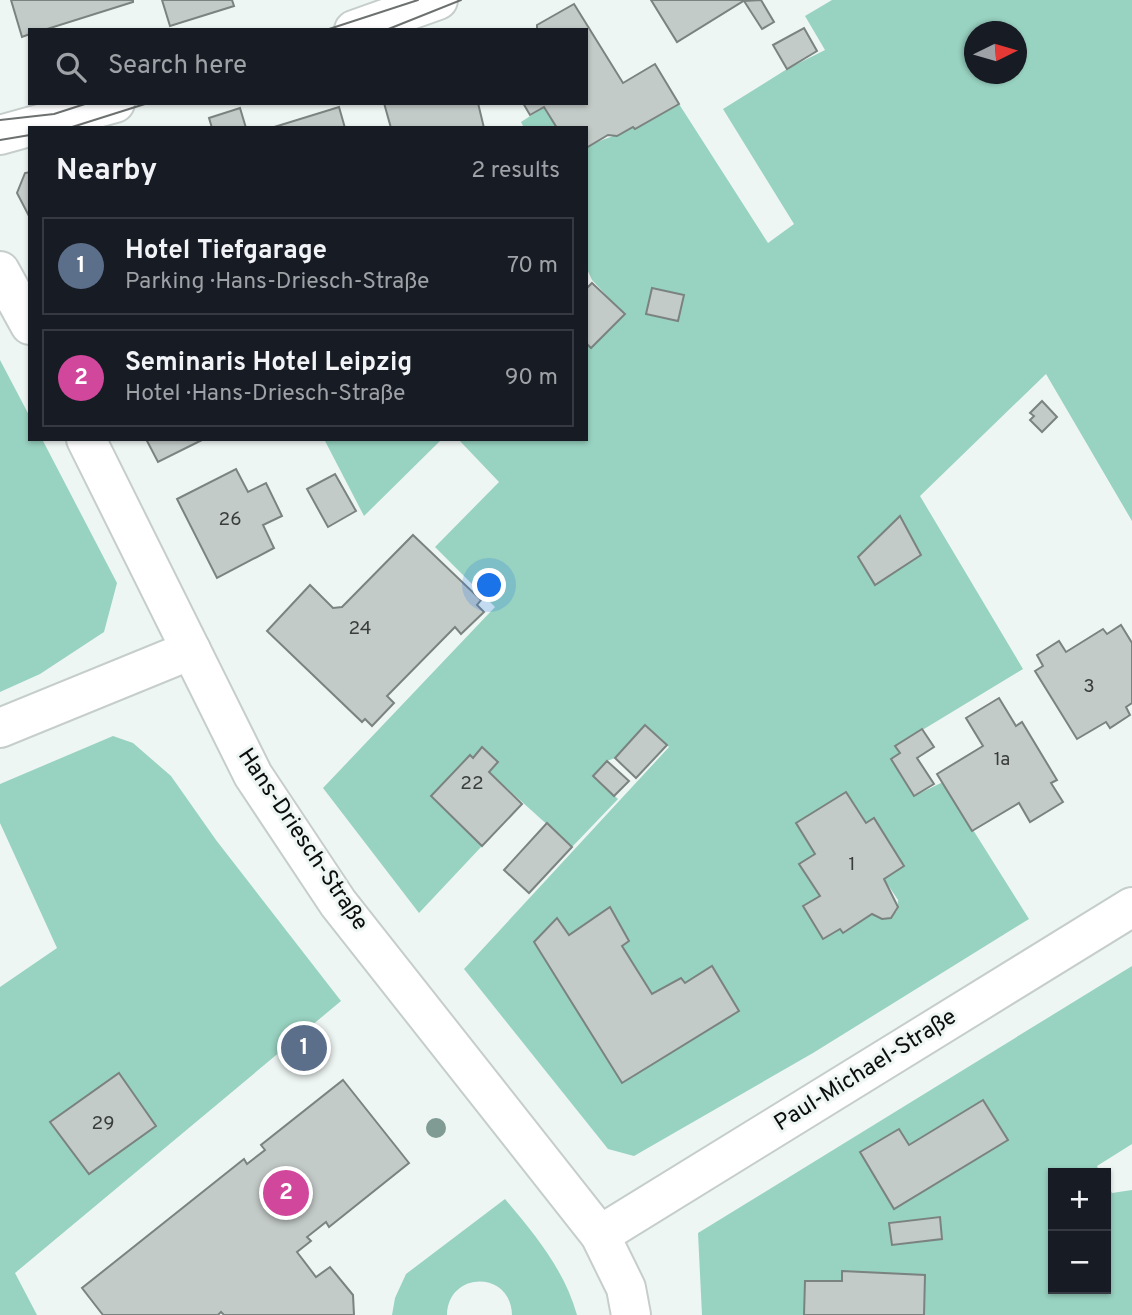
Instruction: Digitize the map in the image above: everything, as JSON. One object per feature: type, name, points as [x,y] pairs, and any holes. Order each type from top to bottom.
[{"type":"main road","points":[[360,28],[438,0]]},
{"type":"main road","points":[[33,126],[109,105]]},
{"type":"main road","points":[[0,135],[28,127]]},
{"type":"main road","points":[[0,271],[28,321]]},
{"type":"main road","name":"Hans-Driesch-Straße","points":[[87,441],[253,775],[338,904],[600,1235],[626,1288],[631,1315]]},
{"type":"main road","points":[[0,728],[191,650]]},
{"type":"main road","name":"Paul-Michael-Straße","points":[[600,1235],[1132,907]]},
{"type":"green space","points":[[832,0],[1132,0],[1132,521],[1046,374],[920,496],[1023,669],[896,746],[900,753],[891,759],[914,796],[943,782],[1029,919],[813,1053],[634,1156],[608,1149],[464,969],[669,747],[645,724],[615,758],[607,761],[593,775],[618,799],[572,847],[489,772],[498,762],[483,748],[473,758],[470,755],[431,797],[482,846],[419,913],[323,788],[495,607],[435,547],[499,482],[460,441],[588,441],[588,341],[624,314],[592,280],[588,271],[588,147],[633,127],[635,129],[679,104],[768,243],[794,224],[723,109],[787,69],[825,50],[805,16]],"holes":[[[899,517],[921,555],[875,585],[859,557]],[[874,818],[903,866],[884,879],[898,900],[897,911],[884,919],[872,914],[840,929],[803,906],[820,896],[800,864]]]},
{"type":"green space","points":[[544,107],[556,126],[523,126],[521,122]]},
{"type":"green space","points":[[0,360],[28,413],[28,441],[43,441],[117,583],[104,632],[40,674],[0,692]]},
{"type":"green space","points":[[325,441],[440,441],[364,516]]},
{"type":"green space","points":[[113,736],[133,743],[171,776],[216,840],[341,1001],[15,1273],[37,1315],[0,1315],[0,987],[57,948],[0,823],[0,784]]},
{"type":"green space","points":[[1132,966],[1132,1144],[1097,1166],[1098,1168],[1048,1168],[1048,1294],[1111,1294],[1111,1191],[1132,1190],[1132,1315],[702,1315],[698,1233]],"holes":[[[940,1217],[942,1239],[892,1245],[890,1223]]]},
{"type":"green space","points":[[505,1199],[538,1239],[556,1268],[577,1315],[512,1315],[509,1300],[502,1290],[480,1282],[457,1290],[450,1301],[447,1315],[392,1315],[395,1298],[406,1274]]},
{"type":"building","points":[[11,0],[133,0],[50,28],[28,28],[28,35],[22,37]]},
{"type":"building","points":[[162,0],[232,0],[234,6],[170,26]]},
{"type":"building","points":[[651,0],[745,0],[677,42]]},
{"type":"building","points":[[761,0],[774,22],[762,29],[744,1]]},
{"type":"building","points":[[574,4],[623,83],[655,64],[679,104],[635,129],[633,127],[617,136],[608,135],[588,147],[588,126],[556,126],[544,107],[530,115],[524,105],[588,105],[588,28],[537,28],[537,25]]},
{"type":"building","points":[[804,28],[817,51],[787,69],[773,45]]},
{"type":"building","points":[[385,105],[478,105],[484,126],[390,126]]},
{"type":"building","points":[[339,107],[344,126],[277,126]]},
{"type":"building","points":[[240,108],[245,126],[211,126],[209,118]]},
{"type":"building","points":[[28,172],[28,214],[17,193],[25,173]]},
{"type":"building","points":[[592,283],[625,314],[591,348],[588,345],[588,287]]},
{"type":"building","points":[[652,288],[684,295],[678,321],[646,314]]},
{"type":"building","points":[[1042,401],[1057,417],[1042,432],[1030,420],[1034,416],[1030,413]]},
{"type":"building","points":[[147,441],[200,441],[158,462]]},
{"type":"building","points":[[236,469],[248,492],[266,483],[282,516],[263,525],[274,548],[217,578],[177,499]]},
{"type":"building","points":[[335,474],[356,511],[328,527],[307,489]]},
{"type":"building","points":[[900,516],[921,555],[875,585],[858,557]]},
{"type":"building","points":[[413,535],[481,600],[477,605],[484,612],[461,634],[455,627],[387,696],[394,703],[372,726],[365,719],[362,722],[267,631],[310,585],[333,608],[342,607]]},
{"type":"building","points":[[1121,625],[1132,643],[1132,703],[1126,707],[1130,715],[1110,728],[1106,722],[1077,739],[1035,671],[1043,666],[1037,655],[1059,641],[1066,652],[1103,629],[1107,634]]},
{"type":"building","points":[[999,698],[1016,726],[1022,722],[1057,780],[1051,783],[1063,802],[1030,822],[1019,803],[972,831],[937,774],[983,746],[966,718]]},
{"type":"building","points":[[645,725],[667,745],[636,778],[615,758]]},
{"type":"building","points":[[922,729],[934,747],[917,758],[934,784],[914,796],[891,759],[900,753],[895,746]]},
{"type":"building","points":[[482,747],[498,762],[489,772],[522,804],[482,846],[431,796],[470,755],[473,758]]},
{"type":"building","points":[[607,761],[629,781],[614,796],[593,776]]},
{"type":"building","points":[[846,792],[866,823],[874,818],[904,866],[884,879],[898,907],[891,918],[882,919],[872,914],[843,933],[840,929],[823,939],[803,906],[820,896],[799,864],[815,854],[796,823]]},
{"type":"building","points":[[547,823],[572,847],[529,893],[504,870]]},
{"type":"building","points":[[610,907],[629,941],[622,946],[652,994],[681,978],[685,983],[712,966],[739,1011],[622,1083],[534,942],[557,918],[569,935]]},
{"type":"building","points":[[119,1073],[156,1126],[89,1174],[50,1122]]},
{"type":"building","points":[[343,1080],[409,1163],[329,1227],[326,1222],[307,1237],[311,1241],[297,1252],[316,1277],[330,1267],[353,1295],[354,1315],[224,1315],[221,1312],[218,1315],[103,1315],[82,1288],[244,1159],[247,1164],[265,1150],[261,1145]]},
{"type":"building","points":[[983,1100],[1008,1140],[894,1209],[860,1152],[899,1129],[909,1145]]},
{"type":"building","points":[[940,1217],[942,1239],[892,1245],[889,1223]]},
{"type":"building","points":[[842,1271],[925,1275],[924,1315],[804,1315],[805,1281],[842,1281]]},
{"type":"tram line","points":[[332,28],[418,0]]},
{"type":"tram line","points":[[391,28],[461,0]]},
{"type":"tram line","points":[[0,120],[54,114],[82,105]]},
{"type":"tram line","points":[[75,126],[142,105]]},
{"type":"tram line","points":[[0,140],[28,135]]},
{"type":"place","name":"Hotel Tiefgarage","points":[[304,1048]]},
{"type":"place","name":"Seminaris Hotel Leipzig","points":[[286,1193]]}]
